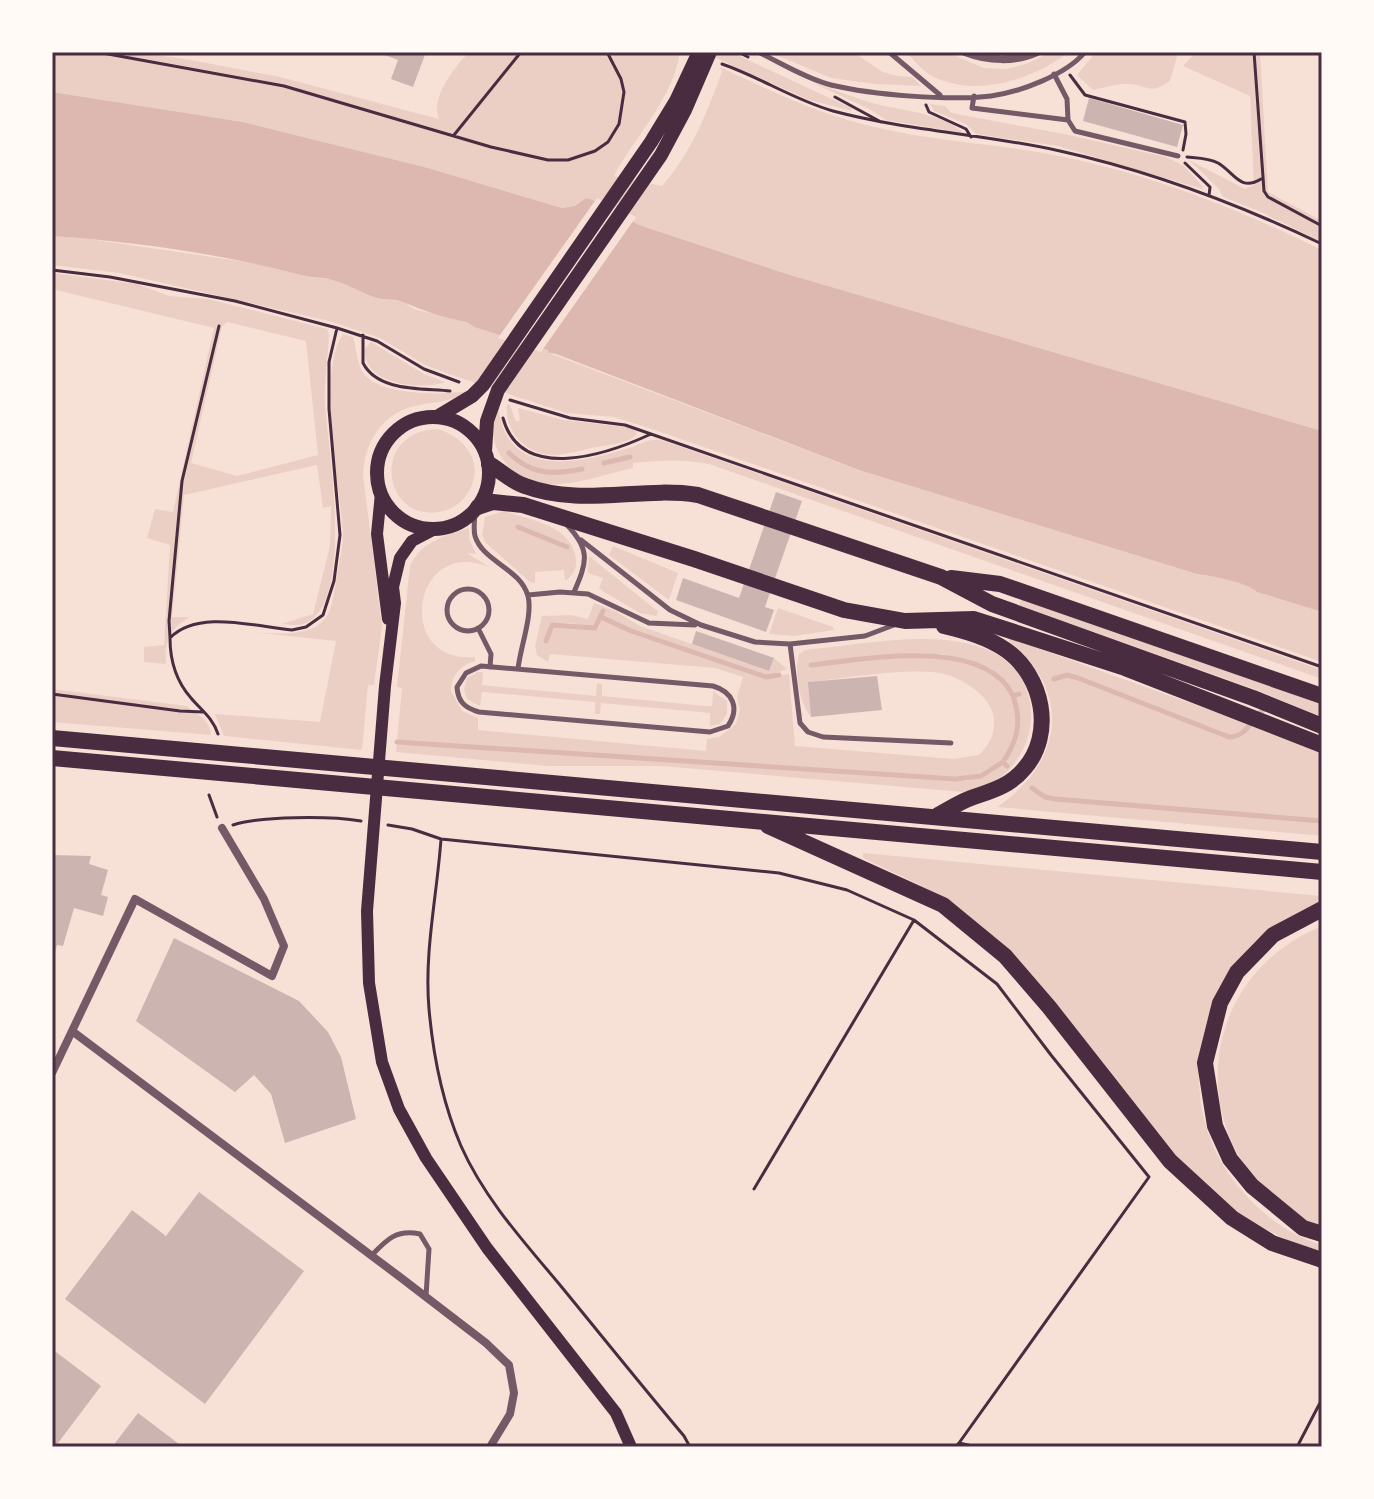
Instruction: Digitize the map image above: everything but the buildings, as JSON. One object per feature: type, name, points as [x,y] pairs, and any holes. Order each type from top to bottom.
[{"type":"highway","points":[[487,457],[526,486],[557,493],[584,496],[678,492],[698,495],[941,577],[992,604],[1322,726]]},
{"type":"highway","points":[[476,509],[493,502],[523,505],[844,610],[905,621],[974,619],[1125,668],[1322,745]]},
{"type":"highway","points":[[941,577],[1000,584],[1322,696]]},
{"type":"highway","points":[[927,621],[979,636],[1015,657],[1026,670],[1038,694],[1042,724],[1033,756],[1016,777],[1002,787],[970,798],[936,816]]},
{"type":"highway","points":[[52,738],[1322,852]]},
{"type":"highway","points":[[52,758],[1322,872]]},
{"type":"highway","points":[[756,821],[943,905],[1014,966],[1103,1073],[1170,1161],[1232,1218],[1272,1243],[1322,1260]]},
{"type":"highway","points":[[1322,909],[1273,935],[1237,972],[1220,1003],[1205,1063],[1215,1126],[1230,1159],[1252,1186],[1303,1228],[1322,1234]]},
{"type":"main road","points":[[391,646],[377,534],[381,493],[378,464],[388,440],[407,423],[437,417],[472,396],[483,385],[705,60]]},
{"type":"main road","points":[[631,1447],[616,1413],[487,1248],[426,1158],[399,1109],[382,1062],[372,1010],[367,955],[370,867],[395,603],[393,587],[400,558],[412,541],[435,529],[460,522],[476,509],[488,486],[487,421],[504,400],[648,177],[672,137],[705,60]]},
{"type":"main road","points":[[437,417],[463,425],[475,435],[487,457]]},
{"type":"main road","points":[[381,493],[389,507],[404,521],[421,528],[435,529]]},
{"type":"street","points":[[965,52],[976,57],[1010,60],[1037,52]]},
{"type":"street","points":[[52,1073],[135,899],[272,976],[284,946],[264,899],[222,828]]},
{"type":"street","points":[[72,1031],[372,1255],[486,1343],[509,1365],[514,1393],[510,1414],[490,1447]]},
{"type":"lane","points":[[758,52],[828,84],[875,92],[944,96],[990,96],[1021,90],[1066,68],[1085,52]]},
{"type":"lane","points":[[889,52],[944,96]]},
{"type":"lane","points":[[1054,74],[1067,99],[1068,120],[1075,131],[1178,156]]},
{"type":"lane","points":[[974,96],[972,108],[1068,120]]},
{"type":"lane","points":[[476,509],[475,536],[484,550],[515,576],[528,595],[518,669]]},
{"type":"lane","points":[[559,517],[581,540],[661,604],[701,625],[755,642],[790,644],[865,636],[905,621]]},
{"type":"lane","points":[[574,592],[585,560],[581,540]]},
{"type":"lane","points":[[473,590],[485,597],[488,617],[478,628],[459,630],[449,620],[449,600],[459,591],[473,590]]},
{"type":"lane","points":[[528,595],[574,592],[600,598],[649,623],[701,625]]},
{"type":"lane","points":[[478,628],[491,654],[490,667]]},
{"type":"lane","points":[[790,644],[800,723],[808,732],[823,737],[951,743]]},
{"type":"lane","points":[[473,668],[518,669],[713,686],[731,695],[734,715],[728,726],[710,732],[479,712],[468,709],[458,695],[460,679],[473,668]]},
{"type":"lane","points":[[372,1255],[388,1238],[399,1233],[420,1234],[429,1249],[426,1297]]},
{"type":"path","points":[[97,52],[284,86],[548,160],[568,160],[595,151],[608,142],[619,124],[624,92],[607,52]]},
{"type":"path","points":[[454,135],[521,52]]},
{"type":"path","points":[[1254,52],[1264,191],[1268,197],[1322,226]]},
{"type":"path","points":[[705,60],[725,65],[809,103],[884,124],[1057,150],[1118,165],[1259,214],[1322,244]]},
{"type":"path","points":[[1066,68],[1085,95],[1185,122],[1185,146],[1178,156]]},
{"type":"path","points":[[944,96],[947,100],[927,101],[927,110],[966,129],[971,137]]},
{"type":"path","points":[[1178,156],[1216,161],[1243,184],[1252,184],[1261,179]]},
{"type":"path","points":[[1178,156],[1206,181],[1210,187],[1209,196]]},
{"type":"path","points":[[52,270],[110,277],[235,301],[363,335],[424,369],[459,382]]},
{"type":"path","points":[[218,734],[214,722],[188,696],[176,674],[170,658],[169,621],[182,481],[219,326]]},
{"type":"path","points":[[170,638],[178,630],[202,621],[292,630],[306,627],[323,615],[334,581],[340,535],[329,409],[329,362],[337,328]]},
{"type":"path","points":[[363,335],[363,363],[378,380],[392,385],[436,390],[458,389]]},
{"type":"path","points":[[651,434],[635,442],[593,453],[550,459],[535,455],[515,442],[507,429],[504,400],[570,418],[625,425],[651,434],[1322,667]]},
{"type":"path","points":[[52,694],[205,712]]},
{"type":"path","points":[[209,795],[222,828],[242,822],[292,819],[366,821]]},
{"type":"path","points":[[378,823],[412,829],[441,839],[779,873],[847,890],[914,920],[997,984],[1149,1177],[957,1445],[977,1447]]},
{"type":"path","points":[[441,839],[430,929],[429,1011],[440,1077],[461,1146],[507,1220],[690,1447]]},
{"type":"path","points":[[754,1189],[914,920]]},
{"type":"path","points":[[1297,1447],[1322,1399]]},
{"type":"shaded area","points":[[52,52],[134,52],[191,60],[280,77],[439,119],[437,111],[441,93],[469,52],[680,52],[670,86],[614,176],[662,186],[682,160],[697,132],[722,72],[720,67],[800,103],[862,124],[928,137],[1037,152],[1127,173],[1226,207],[1322,250],[1322,431],[787,274],[639,225],[586,198],[575,206],[562,208],[428,168],[243,122],[52,92]]},
{"type":"shaded area","points":[[716,52],[731,52],[852,111],[809,100],[714,57]]},
{"type":"shaded area","points":[[769,52],[853,52],[883,72],[912,77],[921,86],[831,78]]},
{"type":"shaded area","points":[[906,52],[946,52],[984,68],[1006,69],[1051,52],[1069,52],[1022,77],[968,86],[934,77]]},
{"type":"shaded area","points":[[1096,52],[1178,53],[1170,81],[1163,86],[1152,89],[1122,84],[1093,90],[1077,75]]},
{"type":"shaded area","points":[[1196,52],[1260,52],[1268,192],[1322,221],[1322,242],[1223,197],[1218,188],[1189,160],[1245,189],[1254,185],[1250,96],[1183,66]]},
{"type":"shaded area","points":[[811,82],[876,104],[934,117],[964,133],[886,120]]},
{"type":"shaded area","points":[[52,92],[243,122],[428,168],[562,208],[575,206],[586,198],[639,225],[787,274],[1322,431],[1322,612],[1257,592],[1237,582],[1197,574],[859,470],[549,353],[548,350],[400,301],[377,298],[326,278],[308,277],[180,250],[52,236]]},
{"type":"shaded area","points":[[930,104],[945,106],[952,113],[1166,157],[1184,166],[1203,187],[1058,146],[976,134],[966,124],[934,111]]},
{"type":"shaded area","points":[[52,236],[267,265],[309,277],[330,279],[357,287],[378,299],[402,301],[414,309],[467,322],[474,327],[549,350],[549,353],[859,470],[1197,574],[1237,582],[1257,592],[1322,612],[1322,662],[655,430],[614,417],[566,413],[449,374],[425,365],[380,338],[329,321],[119,273],[52,265]]},
{"type":"shaded area","points":[[52,273],[137,284],[169,296],[208,299],[327,329],[325,403],[333,484],[335,550],[324,604],[311,620],[301,625],[282,624],[313,614],[330,546],[331,506],[323,508],[317,465],[184,495],[172,617],[190,617],[170,636],[166,664],[144,662],[144,647],[164,645],[170,545],[147,538],[155,509],[173,512],[214,328],[52,289]],"holes":[[[227,322],[306,341],[318,455],[237,476],[191,463],[222,326]]]},
{"type":"shaded area","points":[[343,334],[353,337],[361,370],[372,381],[413,392],[468,391],[455,398],[415,406],[393,415],[377,431],[367,452],[363,475],[382,626],[374,685],[368,685],[362,750],[224,736],[215,714],[320,722],[336,641],[251,632],[306,630],[322,622],[330,608],[343,533],[332,430],[331,375],[335,352]]},
{"type":"shaded area","points":[[371,342],[424,374],[445,382],[408,385],[382,377],[372,370],[366,360],[365,348]]},
{"type":"shaded area","points":[[498,401],[503,426],[513,444],[527,455],[545,460],[586,459],[650,440],[664,441],[1322,670],[1322,679],[709,464],[680,461],[633,463],[633,468],[590,479],[537,483],[510,468],[498,452],[493,424]]},
{"type":"shaded area","points":[[507,404],[516,422],[520,420],[518,408],[563,420],[625,427],[635,430],[637,434],[618,444],[563,454],[542,454],[525,446],[513,432]]},
{"type":"shaded area","points":[[438,429],[456,438],[470,452],[475,471],[473,481],[467,495],[453,507],[439,512],[420,511],[405,503],[396,490],[392,475],[393,459],[401,444],[416,434]]},
{"type":"shaded area","points":[[504,511],[549,526],[567,539],[576,559],[575,569],[565,581],[564,570],[535,572],[535,583],[530,582],[486,543],[482,536],[485,517]]},
{"type":"shaded area","points":[[469,528],[469,538],[476,554],[467,553],[491,568],[464,562],[444,568],[430,583],[423,602],[423,623],[432,642],[449,654],[475,657],[475,661],[458,672],[451,691],[462,711],[478,718],[478,730],[706,751],[707,739],[719,737],[736,724],[740,710],[737,697],[743,677],[715,668],[550,654],[548,662],[537,655],[535,646],[542,616],[571,615],[588,619],[594,603],[640,626],[769,671],[774,658],[787,669],[768,676],[631,630],[603,615],[604,611],[601,610],[594,627],[549,624],[544,641],[548,641],[552,626],[594,630],[599,627],[601,618],[627,632],[764,679],[789,674],[795,746],[954,759],[979,755],[992,735],[992,711],[976,690],[959,680],[941,673],[918,671],[809,682],[811,717],[797,678],[799,654],[805,650],[898,640],[968,643],[988,650],[1010,664],[1024,684],[1031,706],[1030,729],[1022,751],[1008,770],[988,785],[963,792],[661,766],[548,766],[396,752],[397,744],[966,781],[989,774],[1003,763],[1007,766],[1006,761],[1018,738],[1020,723],[1015,697],[1018,693],[1013,694],[1002,677],[970,660],[941,654],[915,654],[811,665],[925,658],[970,664],[991,673],[1006,688],[1015,706],[1017,725],[1013,743],[1002,759],[986,771],[963,777],[397,741],[402,688],[397,687],[410,566],[427,545]]},
{"type":"shaded area","points":[[613,546],[678,573],[669,600],[609,555]]},
{"type":"shaded area","points":[[589,556],[658,611],[657,616],[640,613],[599,588],[603,578],[588,573]]},
{"type":"shaded area","points":[[1022,598],[1322,702],[1322,717],[1257,690],[1019,605]]},
{"type":"shaded area","points":[[778,608],[833,627],[834,630],[794,636],[769,634]]},
{"type":"shaded area","points":[[1009,638],[1243,722],[1322,754],[1322,836],[997,807],[1019,789],[1036,769],[1047,748],[1052,727],[1051,705],[1043,683],[1030,661]]},
{"type":"shaded area","points":[[483,672],[482,685],[596,696],[597,683],[602,684],[602,696],[707,706],[712,706],[713,691],[727,701],[727,714],[720,724],[710,726],[710,713],[601,703],[600,714],[595,714],[595,702],[482,692],[480,706],[467,699],[464,689],[467,678]]},
{"type":"shaded area","points":[[52,689],[187,706],[206,721],[211,735],[52,722]]},
{"type":"shaded area","points":[[863,853],[1322,896],[1322,901],[1286,919],[1262,936],[1233,968],[1216,998],[1205,1029],[1200,1062],[1200,1095],[1206,1127],[1219,1158],[1238,1186],[1276,1222],[1322,1245],[1322,1251],[1294,1243],[1244,1219],[1182,1164],[946,901],[863,858]]},
{"type":"shaded area","points":[[1322,926],[1322,1228],[1277,1201],[1244,1164],[1224,1122],[1218,1077],[1224,1031],[1244,989],[1276,953]]},
{"type":"pier","points":[[597,198],[636,217],[541,352],[498,338]]},
{"type":"waterway","points":[[509,453],[526,466],[543,472],[582,469]]},
{"type":"waterway","points":[[604,463],[630,457]]},
{"type":"waterway","points":[[518,527],[567,547]]},
{"type":"waterway","points":[[546,641],[552,625],[595,628],[603,611]]},
{"type":"waterway","points":[[601,617],[631,631],[766,677],[779,675]]},
{"type":"waterway","points":[[811,665],[891,656],[951,658],[977,665],[998,677],[1013,696],[1019,694]]},
{"type":"waterway","points":[[1054,679],[1067,675],[1078,678],[1229,737],[1242,733],[1267,707]]},
{"type":"waterway","points":[[1003,762],[1017,730],[1013,696]]},
{"type":"waterway","points":[[397,742],[956,779],[981,776],[1003,762],[1007,766]]},
{"type":"waterway","points":[[1032,788],[1045,797],[1055,799],[1322,821]]}]
